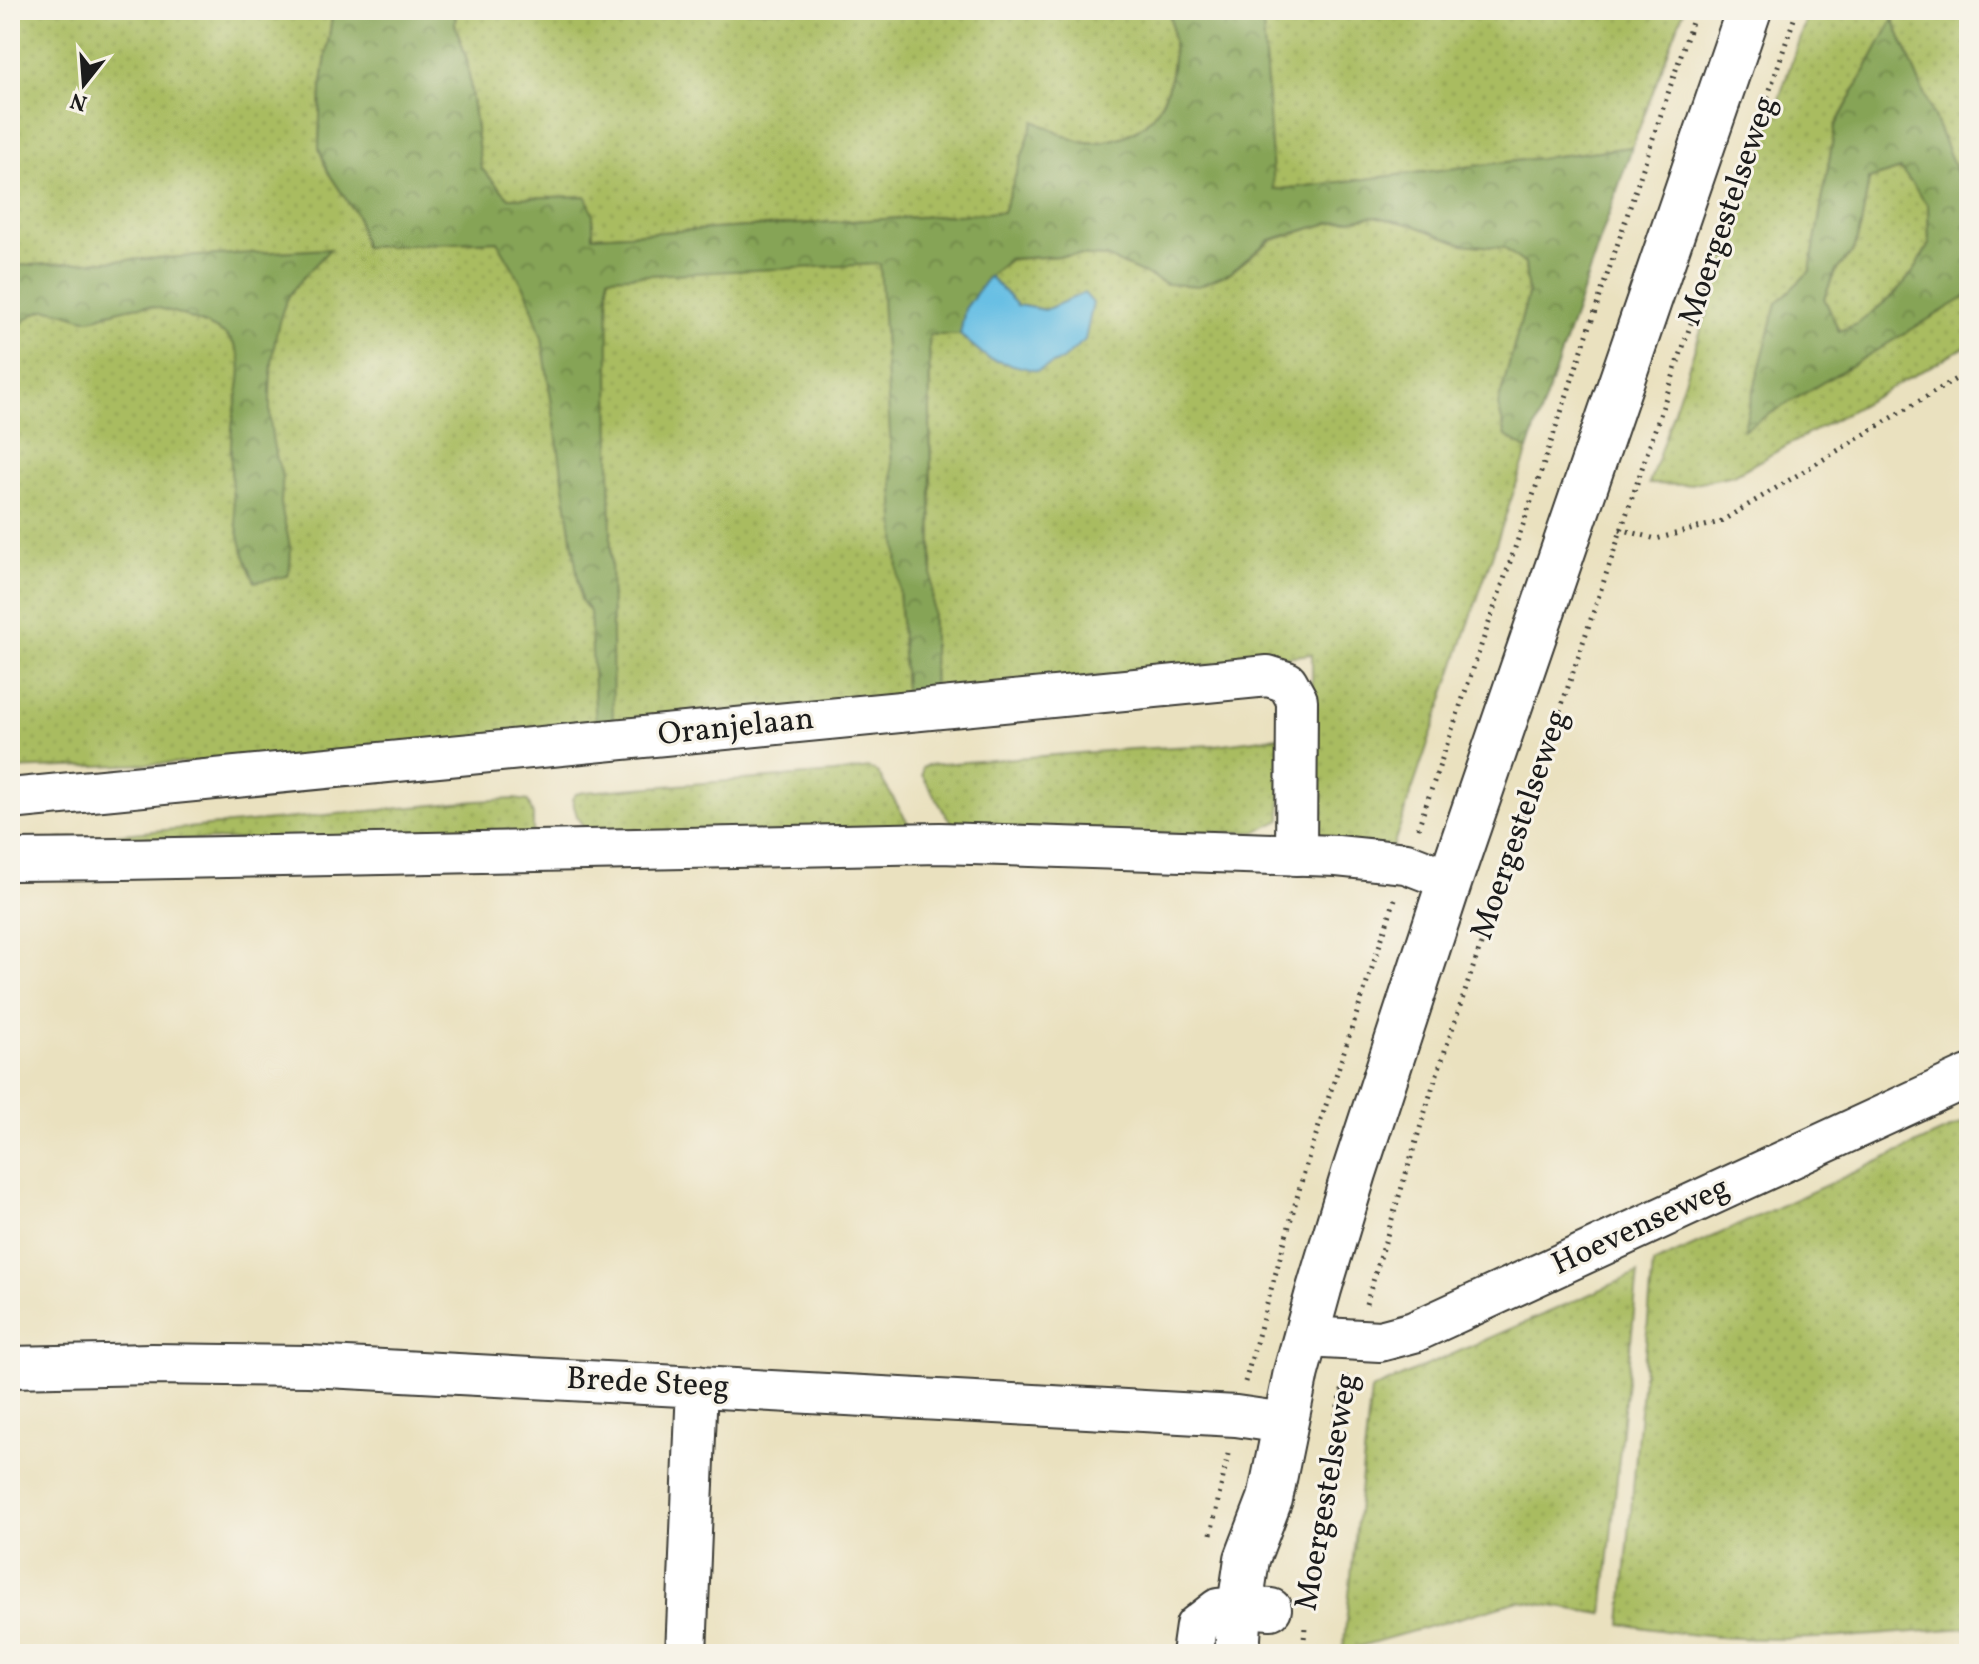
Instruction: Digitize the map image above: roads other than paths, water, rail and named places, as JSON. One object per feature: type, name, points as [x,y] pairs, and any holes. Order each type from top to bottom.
[{"type":"main road","name":"Moergestelseweg","points":[[1268,1654],[1281,1613],[1247,1559],[1270,1499],[1305,1337],[1354,1173],[1450,880],[1749,10]]},
{"type":"main road","name":"Moergestelseweg","points":[[1237,1654],[1281,1613]]},
{"type":"street","name":"Oranjelaan","points":[[10,799],[1268,676],[1287,682],[1297,700],[1296,855]]},
{"type":"street","points":[[10,859],[940,843],[1337,856],[1406,863],[1450,880]]},
{"type":"street","name":"Hoevenseweg","points":[[1305,1337],[1380,1341],[1414,1332],[1969,1076]]},
{"type":"street","name":"Brede Steeg","points":[[10,1367],[152,1364],[309,1366],[1236,1416],[1284,1423]]},
{"type":"street","points":[[686,1654],[697,1386]]},
{"type":"street","points":[[1192,1654],[1196,1626],[1218,1609],[1281,1613]]},
{"type":"water","points":[[989,276],[1017,305],[1045,310],[1084,293],[1093,303],[1085,340],[1062,360],[1037,371],[989,359],[960,335],[965,309]]}]
